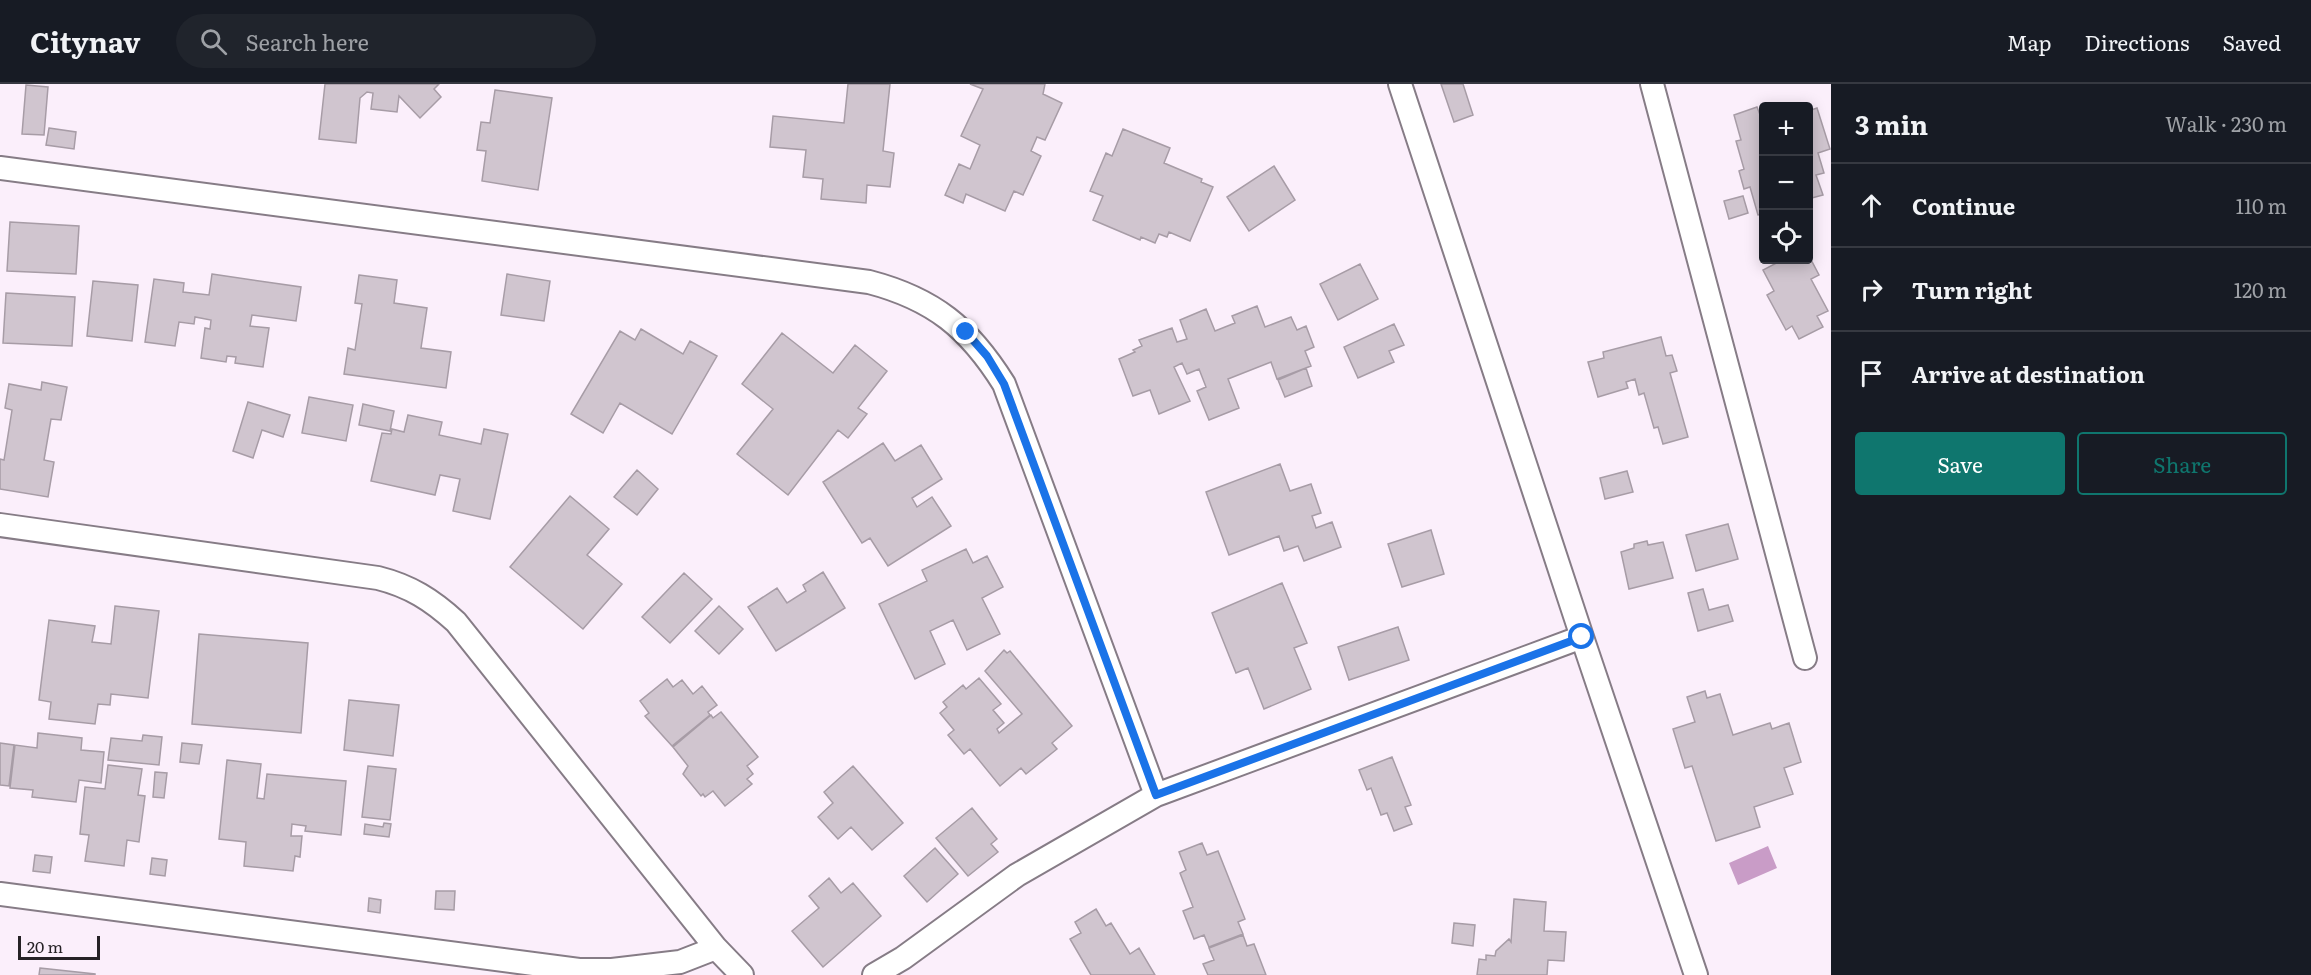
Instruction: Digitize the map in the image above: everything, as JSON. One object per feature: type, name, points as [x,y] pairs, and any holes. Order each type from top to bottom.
[{"type":"street","points":[[1400,84],[1696,975]]},
{"type":"street","points":[[1653,84],[1805,658]]},
{"type":"street","points":[[0,168],[869,282],[914,297],[942,313],[966,332],[987,356],[1004,384],[1156,795]]},
{"type":"street","points":[[0,525],[378,578],[399,583],[419,593],[456,622],[716,948],[742,975]]},
{"type":"street","points":[[873,975],[903,958],[1017,875],[1156,795],[1582,637]]},
{"type":"street","points":[[0,894],[579,970],[612,970],[680,962],[716,948]]},
{"type":"shaded area","points":[[1768,846],[1777,868],[1738,885],[1729,863]]},
{"type":"building","points":[[325,84],[439,84],[434,89],[441,97],[420,118],[399,96],[397,112],[371,109],[373,93],[367,92],[360,98],[356,143],[319,139]]},
{"type":"building","points":[[848,84],[890,84],[883,151],[894,153],[890,187],[867,185],[866,203],[821,199],[823,179],[803,177],[806,150],[770,147],[773,116],[844,123]]},
{"type":"building","points":[[970,84],[1045,84],[1043,94],[1062,103],[1045,140],[1037,137],[1031,151],[1041,156],[1023,195],[1014,191],[1005,211],[966,194],[963,203],[945,195],[959,164],[970,169],[980,145],[961,136],[983,89]]},
{"type":"building","points":[[1441,84],[1463,84],[1473,115],[1454,122]]},
{"type":"building","points":[[26,85],[48,87],[44,135],[22,134]]},
{"type":"building","points":[[495,90],[552,98],[538,190],[482,181],[486,151],[477,150],[481,122],[490,123]]},
{"type":"building","points":[[1757,107],[1759,112],[1759,215],[1750,187],[1744,189],[1739,171],[1744,169],[1736,141],[1741,140],[1734,115]]},
{"type":"building","points":[[1817,108],[1830,149],[1818,153],[1824,173],[1816,175],[1823,195],[1813,198],[1813,156],[1813,109]]},
{"type":"building","points":[[49,128],[76,132],[74,149],[46,145]]},
{"type":"building","points":[[1123,129],[1170,148],[1164,163],[1202,179],[1201,182],[1213,187],[1190,241],[1169,232],[1167,237],[1159,234],[1155,243],[1141,237],[1140,240],[1093,220],[1103,196],[1090,191],[1106,153],[1112,156]]},
{"type":"building","points":[[1274,166],[1295,200],[1249,231],[1227,197]]},
{"type":"building","points":[[1743,196],[1748,213],[1729,219],[1724,201]]},
{"type":"building","points":[[10,222],[79,226],[76,274],[7,271]]},
{"type":"building","points":[[1360,264],[1378,299],[1338,320],[1320,284]]},
{"type":"building","points":[[1774,264],[1813,264],[1819,275],[1811,279],[1828,311],[1817,316],[1823,327],[1799,339],[1792,326],[1786,330],[1767,295],[1774,291],[1763,270]]},
{"type":"building","points":[[212,274],[301,287],[296,321],[252,315],[250,326],[269,328],[263,367],[235,363],[236,357],[227,356],[226,362],[201,358],[205,328],[210,329],[211,320],[195,317],[194,324],[179,322],[175,346],[145,342],[154,279],[184,283],[183,292],[209,295]]},
{"type":"building","points":[[507,274],[550,281],[544,321],[501,315]]},
{"type":"building","points":[[359,275],[397,280],[394,303],[427,308],[421,348],[451,352],[446,388],[344,374],[348,348],[355,350],[362,304],[355,303]]},
{"type":"building","points":[[93,281],[138,285],[132,341],[87,336]]},
{"type":"building","points":[[6,293],[75,297],[72,346],[3,343]]},
{"type":"building","points":[[1257,306],[1265,327],[1291,317],[1297,330],[1306,326],[1314,347],[1305,351],[1311,366],[1277,379],[1271,362],[1228,379],[1239,408],[1209,420],[1197,391],[1206,387],[1199,369],[1187,374],[1182,363],[1174,367],[1190,401],[1159,414],[1150,390],[1133,396],[1119,359],[1142,346],[1139,340],[1172,328],[1177,342],[1187,339],[1180,320],[1206,309],[1215,331],[1235,323],[1232,316]]},
{"type":"building","points":[[1394,324],[1404,345],[1389,351],[1394,362],[1358,378],[1344,347]]},
{"type":"building","points":[[641,329],[683,354],[690,341],[717,356],[672,434],[620,403],[603,433],[571,414],[620,331],[635,340]]},
{"type":"building","points":[[782,333],[833,373],[855,345],[887,371],[858,408],[867,414],[848,438],[838,430],[788,495],[737,454],[773,409],[742,384]]},
{"type":"building","points":[[1661,337],[1666,356],[1672,355],[1677,371],[1670,373],[1688,437],[1663,444],[1658,427],[1654,428],[1644,393],[1639,395],[1635,379],[1626,382],[1628,388],[1598,397],[1588,362],[1604,358],[1603,352]]},
{"type":"building","points":[[1306,368],[1312,386],[1285,397],[1278,380]]},
{"type":"building","points":[[42,382],[67,387],[61,420],[51,419],[44,460],[54,462],[48,497],[0,489],[0,459],[4,460],[12,410],[5,408],[9,384],[41,390]]},
{"type":"building","points":[[309,397],[353,405],[346,441],[302,433]]},
{"type":"building","points":[[248,402],[290,415],[283,437],[262,430],[253,458],[233,451]]},
{"type":"building","points":[[363,404],[394,411],[390,431],[359,425]]},
{"type":"building","points":[[408,415],[442,422],[439,435],[481,444],[484,429],[508,434],[490,519],[453,511],[460,479],[440,475],[435,495],[371,481],[382,433],[391,434],[392,429],[404,432]]},
{"type":"building","points":[[883,443],[895,461],[921,445],[942,479],[912,498],[917,507],[932,497],[951,526],[888,566],[870,538],[862,543],[823,482]]},
{"type":"building","points":[[1280,464],[1290,491],[1311,484],[1321,513],[1312,516],[1316,528],[1332,522],[1341,547],[1304,561],[1298,546],[1284,551],[1279,536],[1229,555],[1206,492]]},
{"type":"building","points":[[637,470],[658,489],[637,515],[614,497]]},
{"type":"building","points":[[1627,471],[1633,492],[1605,499],[1600,478]]},
{"type":"building","points":[[570,496],[609,529],[587,555],[622,584],[583,629],[510,567]]},
{"type":"building","points":[[1728,524],[1738,559],[1696,571],[1686,535]]},
{"type":"building","points":[[1431,530],[1444,574],[1402,587],[1388,544]]},
{"type":"building","points":[[1647,541],[1648,545],[1663,542],[1673,578],[1629,589],[1621,552],[1634,548],[1634,544]]},
{"type":"building","points":[[966,549],[973,563],[987,556],[1003,587],[982,598],[1000,634],[967,650],[953,620],[930,631],[945,664],[915,679],[879,604],[927,581],[922,570]]},
{"type":"building","points":[[823,572],[845,608],[776,651],[748,607],[777,588],[787,603],[806,591],[803,585]]},
{"type":"building","points":[[684,573],[712,599],[670,643],[642,617]]},
{"type":"building","points":[[1282,583],[1307,643],[1294,648],[1311,689],[1264,709],[1248,668],[1236,673],[1212,613]]},
{"type":"building","points":[[1703,589],[1709,610],[1728,605],[1733,621],[1698,631],[1688,593]]},
{"type":"building","points":[[115,606],[159,611],[148,698],[111,694],[110,705],[98,704],[95,724],[49,719],[51,702],[39,700],[49,620],[95,626],[92,642],[111,644]]},
{"type":"building","points":[[719,606],[743,629],[719,654],[695,631]]},
{"type":"building","points":[[1398,627],[1409,660],[1349,680],[1338,647]]},
{"type":"building","points":[[199,634],[308,643],[301,733],[192,724]]},
{"type":"building","points":[[1004,650],[1007,653],[1010,651],[1072,726],[1052,743],[1057,749],[1026,774],[1021,768],[1000,786],[970,749],[964,754],[948,735],[954,730],[940,713],[947,707],[943,702],[963,685],[966,689],[979,678],[1001,704],[993,710],[1004,723],[997,729],[999,733],[1022,714],[985,671]]},
{"type":"building","points":[[667,679],[673,687],[682,680],[693,694],[702,686],[717,705],[708,712],[710,715],[672,746],[645,716],[649,713],[640,701]]},
{"type":"building","points":[[1705,691],[1707,698],[1720,694],[1733,735],[1770,723],[1772,729],[1789,723],[1801,762],[1784,768],[1793,794],[1754,807],[1760,827],[1716,841],[1692,766],[1685,768],[1673,729],[1695,722],[1687,697]]},
{"type":"building","points":[[349,700],[399,705],[393,756],[344,750]]},
{"type":"building","points":[[721,712],[758,757],[747,766],[753,774],[747,779],[752,784],[725,806],[713,791],[705,797],[703,794],[701,796],[683,774],[688,766],[673,747],[711,715],[713,718]]},
{"type":"building","points":[[38,733],[82,738],[81,750],[104,752],[101,783],[79,780],[76,802],[32,797],[33,790],[10,788],[15,745],[37,748]]},
{"type":"building","points":[[143,735],[162,737],[159,765],[108,760],[111,738],[142,741]]},
{"type":"building","points":[[0,743],[14,745],[9,786],[0,785]]},
{"type":"building","points":[[182,743],[202,745],[199,764],[180,762]]},
{"type":"building","points":[[1392,757],[1411,805],[1405,807],[1412,824],[1394,831],[1387,813],[1381,815],[1371,788],[1367,790],[1359,770]]},
{"type":"building","points":[[227,760],[261,764],[257,798],[264,799],[267,774],[346,781],[341,835],[305,831],[306,826],[292,824],[291,836],[302,836],[300,857],[295,856],[293,871],[244,866],[246,842],[219,839]]},
{"type":"building","points":[[108,765],[142,769],[138,795],[145,796],[139,842],[127,840],[124,866],[85,861],[89,835],[80,834],[85,787],[105,789]]},
{"type":"building","points":[[368,766],[396,769],[390,820],[362,817]]},
{"type":"building","points":[[853,766],[903,823],[872,850],[851,827],[838,839],[818,817],[833,803],[824,792]]},
{"type":"building","points":[[155,772],[167,773],[164,798],[153,797]]},
{"type":"building","points":[[972,808],[997,839],[991,844],[998,852],[968,876],[936,838]]},
{"type":"building","points":[[384,823],[391,824],[389,837],[364,834],[365,824],[383,827]]},
{"type":"building","points":[[1202,843],[1207,855],[1218,851],[1245,919],[1238,922],[1243,934],[1209,947],[1204,935],[1194,939],[1183,911],[1193,907],[1180,873],[1186,870],[1179,852]]},
{"type":"building","points":[[935,848],[958,874],[927,902],[904,876]]},
{"type":"building","points":[[35,855],[52,857],[50,873],[33,871]]},
{"type":"building","points":[[152,858],[167,860],[165,876],[150,874]]},
{"type":"building","points":[[829,878],[841,893],[853,883],[881,916],[823,967],[792,931],[819,908],[809,896]]},
{"type":"building","points":[[436,891],[455,891],[454,910],[435,909]]},
{"type":"building","points":[[369,898],[381,900],[380,913],[368,911]]},
{"type":"building","points":[[1514,899],[1546,902],[1544,931],[1566,932],[1564,961],[1548,960],[1547,975],[1477,975],[1479,959],[1486,960],[1486,955],[1495,956],[1496,951],[1509,939],[1511,942]]},
{"type":"building","points":[[1096,909],[1106,926],[1111,923],[1130,954],[1139,948],[1155,975],[1091,975],[1070,939],[1081,933],[1075,922]]},
{"type":"building","points":[[1454,923],[1475,925],[1473,946],[1452,943]]},
{"type":"building","points":[[1243,935],[1247,946],[1254,944],[1266,975],[1208,975],[1203,964],[1214,960],[1209,948]]},
{"type":"building","points":[[40,968],[95,974],[95,975],[39,975]]},
{"type":"route","points":[[966,332],[987,356],[1004,384],[1156,795],[1582,637]]}]
